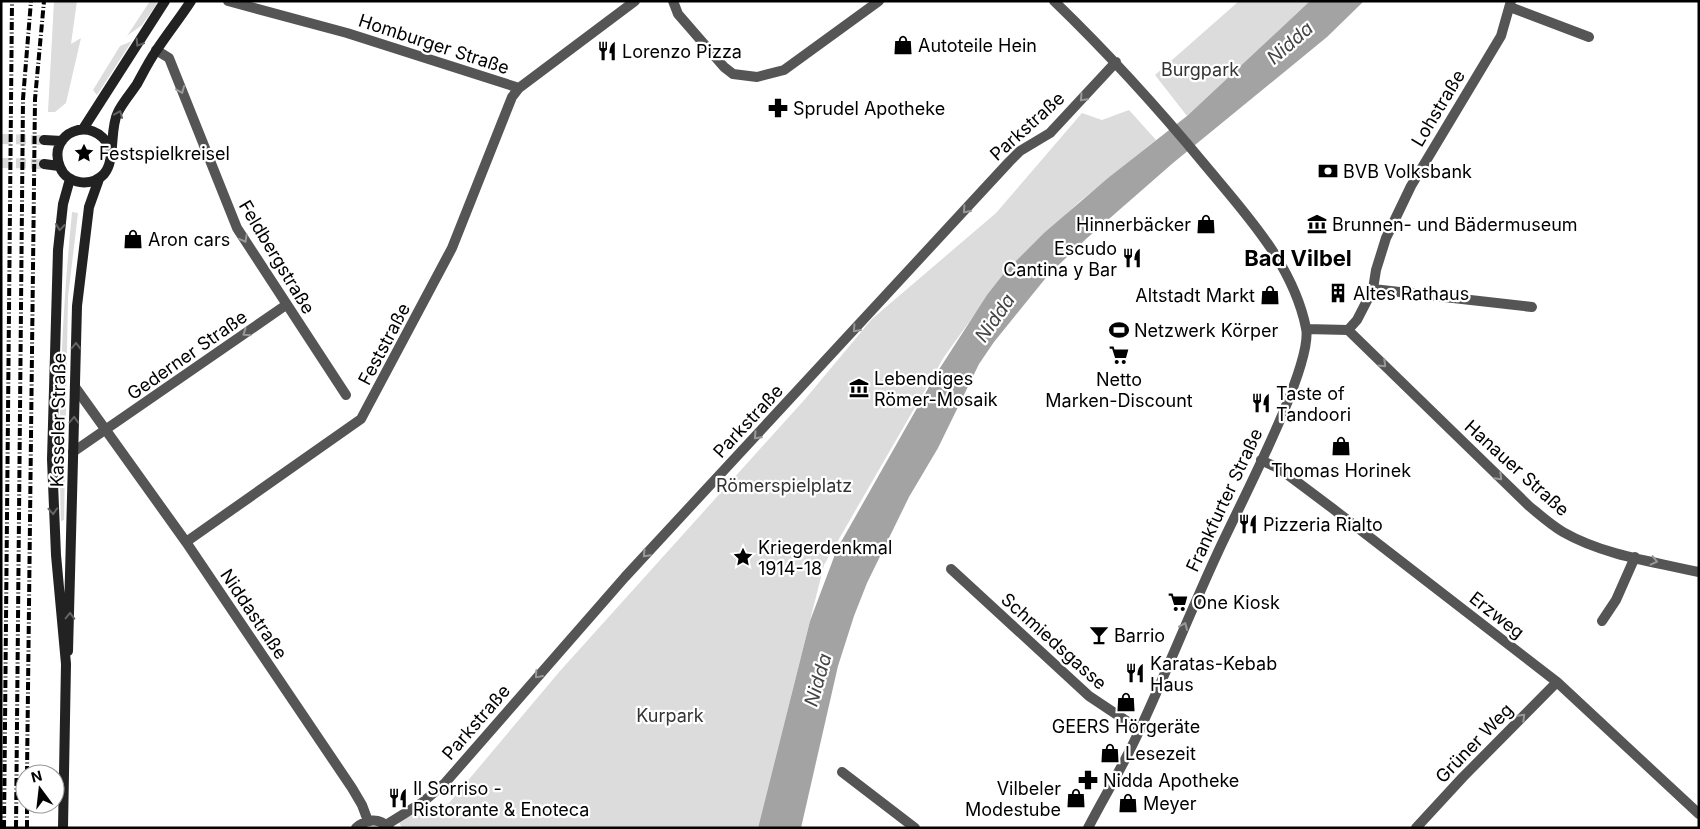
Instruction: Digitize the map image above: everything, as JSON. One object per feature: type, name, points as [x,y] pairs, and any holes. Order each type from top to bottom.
[{"type":"main road","points":[[83,129],[165,1]]},
{"type":"main road","name":"Kasseler Straße","points":[[66,664],[69,642],[79,279],[89,207],[99,179],[110,165],[110,148],[117,113],[156,50],[191,1]]},
{"type":"main road","points":[[99,179],[90,182],[79,182],[70,179],[59,166],[58,156],[62,141],[74,131],[83,129],[100,134],[110,148]]},
{"type":"main road","points":[[44,140],[62,141]]},
{"type":"main road","points":[[44,164],[59,166]]},
{"type":"main road","name":"Kasseler Straße","points":[[63,828],[66,664],[56,555],[52,459],[58,250],[63,204],[70,179]]},
{"type":"street","name":"Homburger Straße","points":[[228,1],[347,33],[519,88],[635,1]]},
{"type":"street","points":[[673,1],[678,14],[724,67],[733,74],[757,77],[769,76],[784,70],[880,1]]},
{"type":"street","points":[[1054,1],[1116,62]]},
{"type":"street","points":[[1511,4],[1589,37]]},
{"type":"street","name":"Lohstraße","points":[[1348,330],[1356,320],[1373,289],[1379,258],[1386,238],[1412,186],[1501,36],[1511,4]]},
{"type":"street","name":"Feldbergstraße","points":[[156,50],[169,58],[237,228],[346,395]]},
{"type":"street","name":"Frankfurter Straße","points":[[1088,828],[1140,730],[1194,603],[1301,369],[1306,348],[1306,329],[1291,288],[1277,259],[1256,226],[1116,62]]},
{"type":"street","name":"Parkstraße","points":[[387,826],[423,802],[445,783],[625,577],[1009,162],[1020,151],[1050,133],[1116,62]]},
{"type":"street","name":"Feststraße","points":[[186,542],[361,418],[452,248],[512,97],[519,88]]},
{"type":"street","points":[[1373,289],[1532,307]]},
{"type":"street","name":"Gederner Straße","points":[[106,431],[286,305]]},
{"type":"street","points":[[1306,329],[1348,330]]},
{"type":"street","name":"Hanauer Straße","points":[[1348,330],[1518,496],[1548,521],[1575,538],[1635,557],[1699,572]]},
{"type":"street","name":"Niddastraße","points":[[75,387],[186,542],[352,788],[362,805],[368,821]]},
{"type":"street","points":[[74,452],[106,431]]},
{"type":"street","name":"Erzweg","points":[[1259,464],[1280,469],[1556,682],[1699,814]]},
{"type":"street","points":[[1602,621],[1616,600],[1635,557]]},
{"type":"street","name":"Schmiedsgasse","points":[[952,569],[1089,696],[1140,730]]},
{"type":"street","name":"Grüner Weg","points":[[1416,828],[1556,682]]},
{"type":"street","points":[[842,772],[914,828]]},
{"type":"street","points":[[356,828],[368,821],[379,821],[387,826]]},
{"type":"green space","points":[[54,1],[77,1],[71,44],[81,38],[66,103],[55,112],[48,112]]},
{"type":"green space","points":[[150,1],[159,1],[142,25],[127,36]]},
{"type":"green space","name":"Burgpark","points":[[1239,1],[1310,1],[1187,116],[1155,75]]},
{"type":"green space","points":[[132,41],[97,95],[93,90],[120,46]]},
{"type":"green space","name":"Kurpark","points":[[1129,110],[1156,140],[1079,202],[1005,272],[944,357],[824,565],[758,828],[402,828],[398,820],[449,803],[560,671],[806,398],[872,319],[996,213],[1082,113],[1102,120]]},
{"type":"green space","points":[[72,212],[78,213],[68,297],[64,520],[61,521],[61,366]]},
{"type":"water","name":"Nidda","points":[[1310,1],[1364,1],[1327,37],[1173,163],[1086,239],[1049,274],[994,342],[979,364],[938,448],[909,497],[867,583],[854,616],[838,666],[801,828],[758,828],[810,621],[837,549],[938,371],[987,295],[1005,272],[1044,233],[1108,178],[1187,116]]},
{"type":"tunnel","points":[[1,139],[44,140]]},
{"type":"tunnel","points":[[1,163],[44,164]]},
{"type":"railway","points":[[4,828],[12,1]]},
{"type":"railway","points":[[16,828],[23,99],[31,1]]},
{"type":"railway","points":[[27,764],[35,99],[44,1]]},
{"type":"railway","points":[[27,814],[27,828]]},
{"type":"place","name":"Autoteile Hein","points":[[903,45]]},
{"type":"place","name":"Lorenzo Pizza","points":[[607,51]]},
{"type":"place","name":"Sprudel Apotheke","points":[[778,108]]},
{"type":"place","name":"Festspielkreisel","points":[[84,153]]},
{"type":"place","name":"BVB Volksbank","points":[[1328,171]]},
{"type":"place","name":"Hinnerbäcker","points":[[1206,224]]},
{"type":"place","name":"Brunnen- und Bädermuseum","points":[[1317,224]]},
{"type":"place","name":"Aron cars","points":[[133,239]]},
{"type":"place","name":"Escudo Cantina y Bar","points":[[1132,258]]},
{"type":"place","name":"Altes Rathaus","points":[[1338,293]]},
{"type":"place","name":"Altstadt Markt","points":[[1270,295]]},
{"type":"place","name":"Netzwerk Körper","points":[[1119,330]]},
{"type":"place","name":"Netto Marken-Discount","points":[[1119,355]]},
{"type":"place","name":"Lebendiges Römer-Mosaik","points":[[859,388]]},
{"type":"place","name":"Taste of Tandoori","points":[[1261,403]]},
{"type":"place","name":"Thomas Horinek","points":[[1341,446]]},
{"type":"place","name":"Pizzeria Rialto","points":[[1248,524]]},
{"type":"place","name":"Kriegerdenkmal 1914-18","points":[[743,557]]},
{"type":"place","name":"One Kiosk","points":[[1178,602]]},
{"type":"place","name":"Barrio","points":[[1099,635]]},
{"type":"place","name":"Karatas-Kebab Haus","points":[[1135,673]]},
{"type":"place","name":"GEERS Hörgeräte","points":[[1126,702]]},
{"type":"place","name":"Lesezeit","points":[[1110,753]]},
{"type":"place","name":"Nidda Apotheke","points":[[1088,780]]},
{"type":"place","name":"Il Sorriso - Ristorante & Enoteca","points":[[398,798]]},
{"type":"place","name":"Vilbeler Modestube","points":[[1076,798]]},
{"type":"place","name":"Meyer","points":[[1128,803]]},
{"type":"district","name":"Bad Vilbel","points":[[1298,258]]},
{"type":"park label","name":"Römerspielplatz","points":[[784,485]]}]
